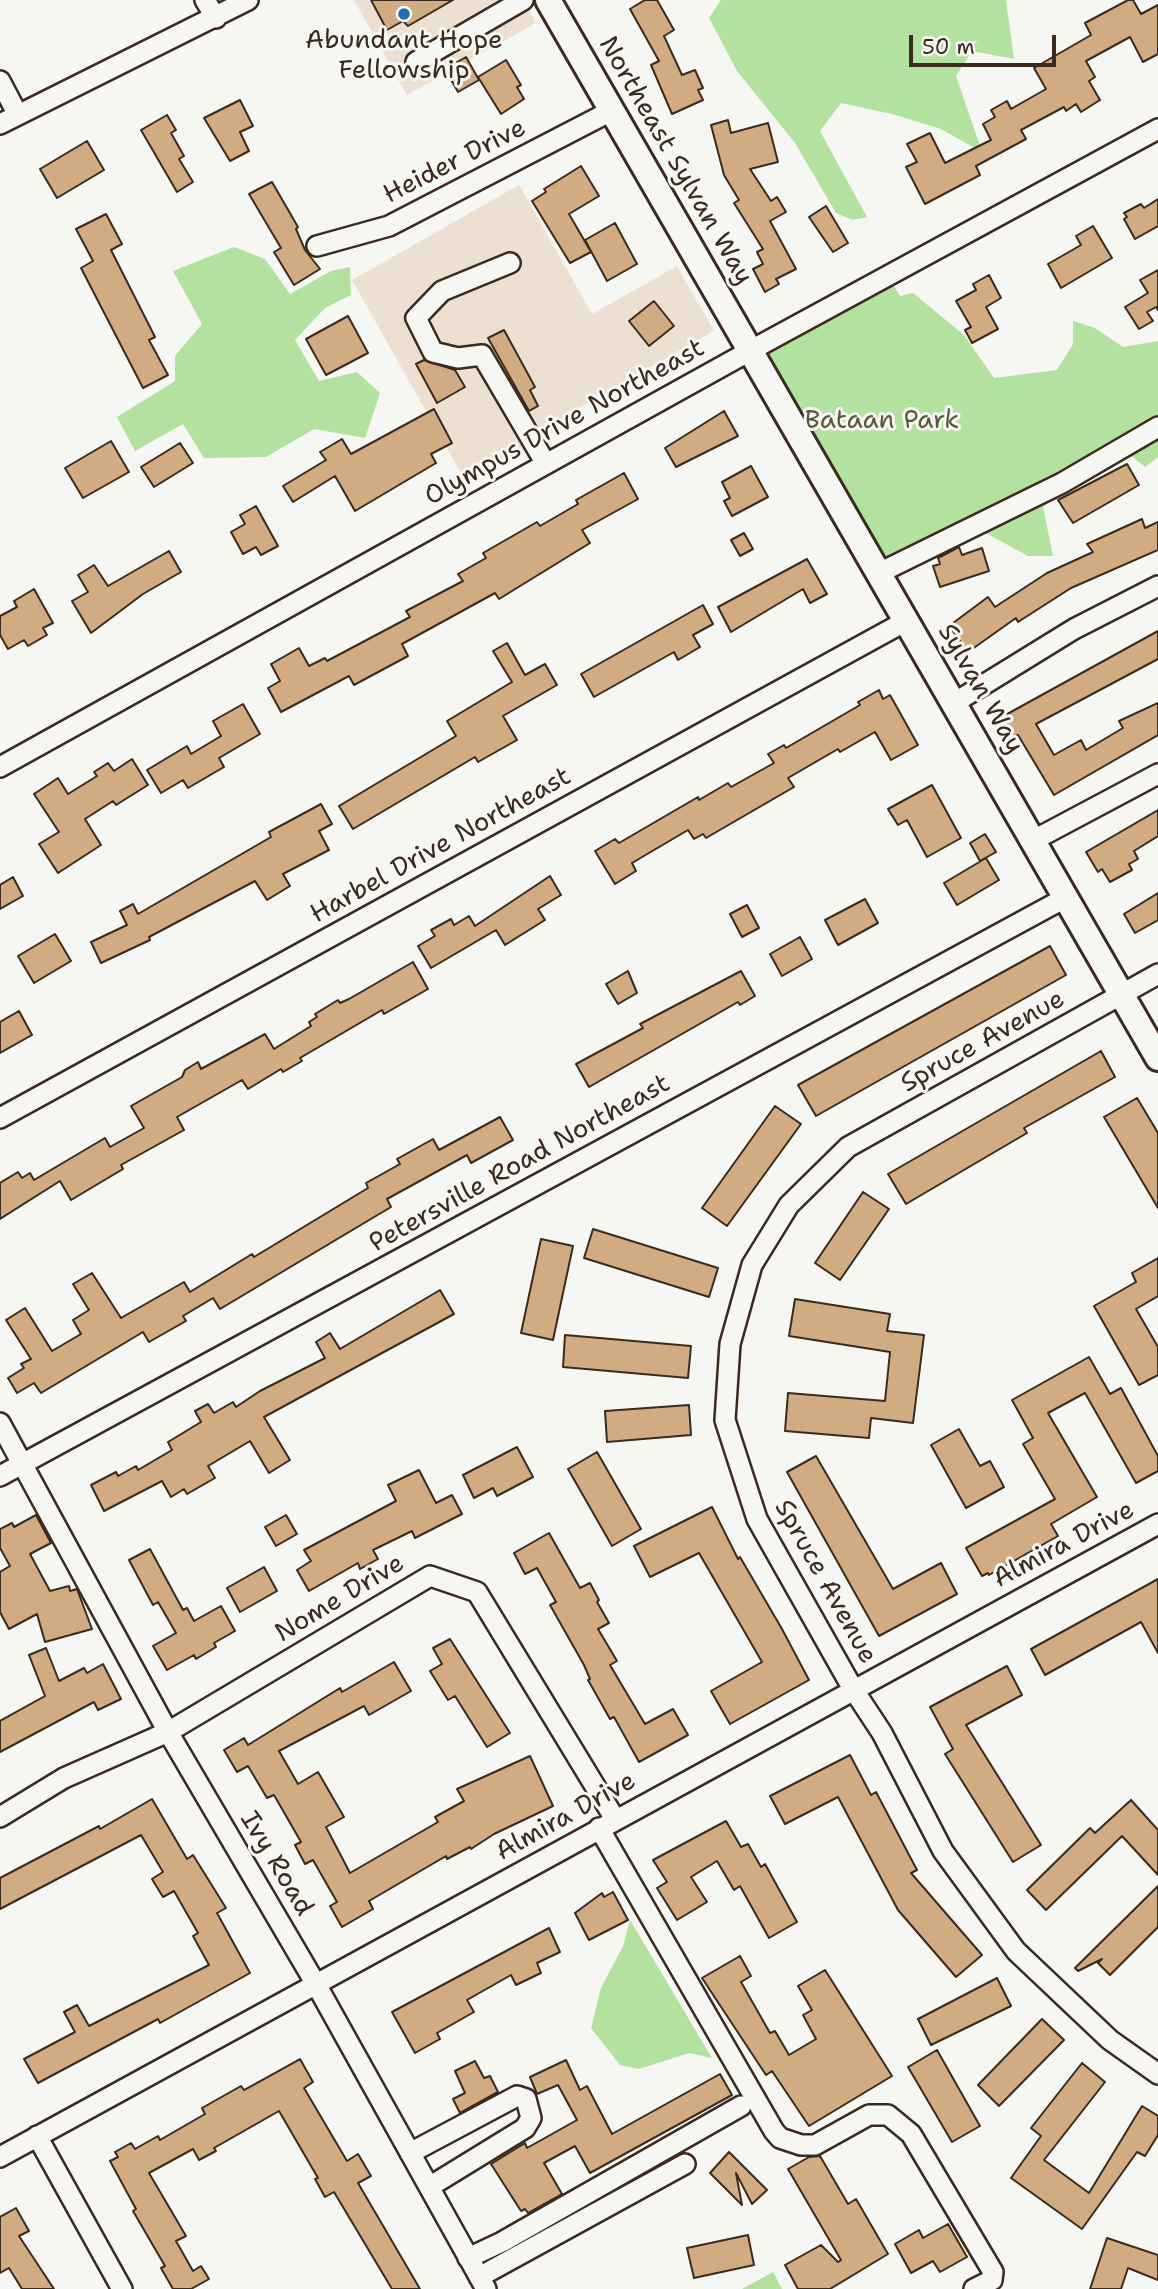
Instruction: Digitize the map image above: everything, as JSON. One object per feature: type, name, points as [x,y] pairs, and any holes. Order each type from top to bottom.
[{"type":"main road","name":"Northeast Sylvan Way","points":[[548,0],[750,351]]},
{"type":"main road","name":"Sylvan Way","points":[[750,351],[1158,1058]]},
{"type":"street","points":[[205,0],[216,18]]},
{"type":"street","points":[[0,124],[248,0]]},
{"type":"street","points":[[416,62],[523,0]]},
{"type":"street","points":[[0,81],[18,115]]},
{"type":"street","name":"Heider Drive","points":[[317,246],[389,226],[611,111]]},
{"type":"street","name":"Olympus Drive Northeast","points":[[0,767],[750,351],[1158,129]]},
{"type":"street","points":[[510,263],[442,291],[416,318],[433,352],[458,358],[482,355],[546,464]]},
{"type":"street","points":[[879,573],[1062,482],[1158,427]]},
{"type":"street","points":[[954,703],[1074,629],[1158,586]]},
{"type":"street","name":"Harbel Drive Northeast","points":[[0,1118],[906,621]]},
{"type":"street","points":[[1032,841],[1158,774]]},
{"type":"street","name":"Petersville Road Northeast","points":[[0,1476],[1065,898]]},
{"type":"street","name":"Spruce Avenue","points":[[1158,974],[848,1147],[789,1205],[752,1265],[730,1344],[725,1420],[757,1519],[853,1689],[882,1733],[943,1852],[1016,1951],[1110,2040],[1158,2074]]},
{"type":"street","name":"Ivy Road","points":[[0,1423],[167,1732],[317,1986],[482,2283]]},
{"type":"street","name":"Almira Drive","points":[[0,2157],[1158,1524]]},
{"type":"street","name":"Nome Drive","points":[[0,1817],[64,1779],[167,1732],[430,1576],[477,1592],[774,2131],[780,2137],[801,2145],[815,2145],[869,2115],[888,2115],[911,2134],[993,2272],[992,2280],[974,2289]]},
{"type":"street","points":[[410,2152],[517,2096],[526,2099],[531,2118],[525,2128],[429,2187]]},
{"type":"street","points":[[468,2258],[502,2242],[741,2106]]},
{"type":"street","points":[[37,2136],[122,2289]]},
{"type":"street","points":[[482,2283],[685,2164]]},
{"type":"shaded area","points":[[354,0],[523,0],[536,23],[407,95]]},
{"type":"shaded area","points":[[519,185],[592,314],[677,266],[714,331],[579,408],[583,415],[466,482],[352,280]]},
{"type":"green space","points":[[721,0],[1006,0],[1014,59],[972,51],[956,76],[982,152],[941,129],[892,114],[841,103],[820,131],[867,217],[853,220],[836,213],[795,143],[737,71],[709,18]]},
{"type":"green space","points":[[234,247],[265,259],[290,294],[331,271],[350,267],[351,295],[325,308],[295,340],[319,381],[357,372],[380,393],[365,438],[314,429],[266,457],[204,458],[183,424],[135,451],[117,417],[175,381],[175,356],[202,324],[173,271]]},
{"type":"green space","name":"Bataan Park","points":[[889,277],[900,296],[913,293],[964,335],[994,378],[1057,370],[1073,344],[1073,321],[1095,328],[1123,347],[1158,341],[1158,457],[1145,467],[1129,454],[1060,492],[1043,507],[1053,556],[1028,556],[962,520],[876,567],[750,351]]},
{"type":"green space","points":[[630,1920],[712,2058],[689,2053],[639,2069],[620,2065],[591,2028],[601,1988],[623,1946]]},
{"type":"green space","points":[[773,2272],[782,2289],[742,2289]]},
{"type":"building","name":"Abundant Hope Fellowship","points":[[371,0],[453,0],[408,26],[403,21],[387,30]]},
{"type":"building","points":[[645,0],[657,0],[674,30],[664,36],[682,75],[695,70],[703,88],[698,90],[703,100],[672,114],[651,65],[659,61],[630,9]]},
{"type":"building","points":[[1128,0],[1133,0],[1141,14],[1158,5],[1158,54],[1143,62],[1130,37],[1086,61],[1095,77],[1089,81],[1100,100],[1081,112],[1076,104],[1066,111],[1064,107],[1021,130],[1026,139],[976,166],[980,175],[925,204],[906,167],[917,162],[907,144],[930,133],[945,163],[991,140],[983,124],[995,117],[991,110],[1007,101],[1011,109],[1046,89],[1034,68],[1091,35],[1085,23]]},
{"type":"building","points":[[466,57],[479,80],[458,92],[445,69]]},
{"type":"building","points":[[506,60],[521,85],[517,87],[524,99],[501,114],[478,77]]},
{"type":"building","points":[[240,100],[253,126],[240,132],[249,151],[230,161],[204,118]]},
{"type":"building","points":[[167,115],[176,130],[171,133],[184,156],[179,159],[193,182],[177,192],[141,130]]},
{"type":"building","points":[[728,120],[731,133],[768,123],[778,162],[750,169],[771,201],[777,197],[786,212],[770,221],[796,269],[776,279],[779,284],[765,292],[753,269],[763,264],[757,252],[763,249],[734,203],[739,200],[724,175],[711,125]]},
{"type":"building","points":[[87,141],[104,170],[57,198],[40,169]]},
{"type":"building","points":[[581,166],[599,196],[569,214],[591,252],[570,263],[532,201],[546,192],[544,189]]},
{"type":"building","points":[[272,182],[298,227],[296,229],[305,250],[320,269],[294,285],[274,252],[281,248],[249,194]]},
{"type":"building","points":[[1158,199],[1158,226],[1135,239],[1124,219],[1127,217],[1124,213],[1141,204],[1144,208]]},
{"type":"building","points":[[826,206],[848,243],[833,252],[809,217]]},
{"type":"building","points":[[106,214],[122,244],[111,250],[155,337],[149,340],[168,375],[143,388],[81,268],[93,261],[76,229]]},
{"type":"building","points":[[615,223],[637,264],[607,281],[585,240]]},
{"type":"building","points":[[1093,226],[1112,258],[1061,288],[1048,264],[1081,245],[1076,236]]},
{"type":"building","points":[[1158,270],[1158,310],[1156,307],[1147,312],[1153,321],[1139,329],[1125,307],[1148,293],[1140,280]]},
{"type":"building","points":[[989,275],[1001,298],[986,307],[998,329],[972,343],[965,330],[971,327],[956,301],[976,290],[973,284]]},
{"type":"building","points":[[654,301],[674,326],[649,346],[629,321]]},
{"type":"building","points":[[348,316],[368,353],[326,375],[306,339]]},
{"type":"building","points":[[504,330],[535,387],[530,390],[538,406],[529,411],[488,338]]},
{"type":"building","points":[[424,360],[455,370],[465,387],[437,403],[416,364]]},
{"type":"building","points":[[434,409],[452,443],[431,454],[436,463],[355,511],[335,476],[293,502],[283,486],[326,460],[320,452],[342,439],[351,454]]},
{"type":"building","points":[[724,411],[738,436],[676,467],[665,448]]},
{"type":"building","points":[[111,441],[129,472],[83,498],[65,468]]},
{"type":"building","points":[[180,443],[193,463],[154,487],[141,467]]},
{"type":"building","points":[[1127,464],[1139,485],[1073,523],[1058,500]]},
{"type":"building","points":[[751,466],[768,497],[732,516],[724,501],[730,498],[722,482]]},
{"type":"building","points":[[624,473],[638,499],[582,530],[590,543],[499,599],[495,593],[402,644],[408,656],[354,685],[349,676],[281,712],[268,688],[280,681],[271,664],[299,648],[309,666],[325,658],[327,661],[410,617],[406,611],[463,581],[458,574],[486,558],[483,553],[537,522],[540,526],[578,504],[576,500]]},
{"type":"building","points":[[256,506],[278,546],[261,555],[256,547],[243,554],[231,532],[245,524],[240,515]]},
{"type":"building","points":[[1142,519],[1145,528],[1158,522],[1158,550],[1071,588],[1018,622],[1016,618],[968,652],[949,626],[988,597],[995,607],[1047,573],[1093,552],[1087,544]]},
{"type":"building","points":[[744,533],[753,549],[740,556],[731,540]]},
{"type":"building","points":[[959,547],[962,555],[982,548],[989,571],[940,587],[933,566],[940,564],[938,558]]},
{"type":"building","points":[[169,551],[181,572],[143,594],[91,633],[72,601],[88,592],[78,575],[94,565],[108,586]]},
{"type":"building","points":[[807,559],[827,594],[810,603],[803,589],[731,632],[718,607]]},
{"type":"building","points":[[34,589],[53,623],[43,628],[47,635],[28,646],[24,640],[8,649],[0,635],[0,616],[17,607],[14,601]]},
{"type":"building","points":[[703,605],[713,624],[693,635],[700,647],[678,660],[674,652],[594,697],[581,674]]},
{"type":"building","points":[[1158,631],[1158,659],[1036,724],[1054,755],[1081,740],[1086,750],[1123,728],[1119,721],[1158,703],[1158,735],[1054,795],[1018,735],[1012,738],[1000,718]]},
{"type":"building","points":[[507,643],[525,675],[545,664],[557,685],[503,716],[517,740],[478,762],[475,757],[353,829],[339,806],[456,736],[447,721],[512,682],[493,651]]},
{"type":"building","points":[[879,690],[883,699],[890,695],[918,745],[891,760],[875,732],[840,752],[838,749],[788,778],[794,787],[706,838],[703,834],[694,839],[688,830],[632,863],[636,871],[615,884],[595,851],[615,839],[619,843],[698,797],[699,800],[728,783],[731,787],[774,763],[768,754],[784,745],[786,748],[860,705],[858,702]]},
{"type":"building","points":[[243,704],[260,734],[219,758],[224,767],[188,788],[183,780],[161,793],[147,770],[187,746],[191,754],[221,736],[213,721]]},
{"type":"building","points":[[132,759],[148,785],[116,805],[113,801],[85,819],[101,845],[58,873],[39,844],[59,832],[34,794],[58,778],[68,794],[97,776],[94,772],[108,763],[114,771]]},
{"type":"building","points":[[932,785],[961,838],[927,857],[907,820],[898,825],[888,809]]},
{"type":"building","points":[[321,804],[332,824],[319,831],[329,850],[283,874],[290,886],[267,900],[255,881],[149,937],[150,940],[101,963],[91,942],[127,925],[120,911],[133,904],[138,914],[271,837],[269,832]]},
{"type":"building","points":[[1158,810],[1158,836],[1134,851],[1138,859],[1129,864],[1132,870],[1110,882],[1102,869],[1098,872],[1086,852]]},
{"type":"building","points":[[985,834],[996,852],[980,861],[970,843]]},
{"type":"building","points":[[986,858],[999,880],[957,905],[944,883]]},
{"type":"building","points":[[550,876],[561,895],[538,909],[545,920],[505,945],[496,930],[431,968],[418,946],[435,936],[431,930],[451,919],[454,925],[469,916],[475,926]]},
{"type":"building","points":[[13,877],[23,896],[0,909],[0,885]]},
{"type":"building","points":[[1158,893],[1158,920],[1135,933],[1124,914]]},
{"type":"building","points":[[865,899],[878,923],[838,945],[825,920]]},
{"type":"building","points":[[747,905],[759,928],[742,937],[730,914]]},
{"type":"building","points":[[55,934],[71,961],[34,983],[18,956]]},
{"type":"building","points":[[800,937],[812,959],[782,976],[770,954]]},
{"type":"building","points":[[1050,946],[1066,975],[816,1116],[798,1085]]},
{"type":"building","points":[[413,962],[428,989],[384,1014],[382,1010],[300,1058],[302,1061],[283,1072],[281,1069],[248,1089],[242,1080],[177,1117],[184,1130],[121,1165],[123,1169],[71,1200],[60,1181],[0,1219],[0,1183],[18,1172],[22,1178],[30,1173],[34,1180],[105,1138],[110,1147],[144,1128],[131,1106],[182,1077],[185,1070],[198,1062],[201,1069],[265,1034],[274,1049],[311,1026],[309,1022],[317,1017],[315,1014],[338,1000],[340,1003],[349,999]]},
{"type":"building","points":[[628,971],[637,993],[618,1004],[606,984]]},
{"type":"building","points":[[741,971],[755,996],[740,1005],[738,1002],[589,1087],[576,1064],[643,1028],[640,1024]]},
{"type":"building","points":[[19,1011],[32,1035],[0,1053],[0,1022]]},
{"type":"building","points":[[1101,1051],[1115,1077],[1024,1128],[1027,1133],[906,1204],[888,1174]]},
{"type":"building","points":[[1137,1098],[1158,1133],[1158,1208],[1104,1117]]},
{"type":"building","points":[[775,1106],[801,1124],[727,1226],[702,1208]]},
{"type":"building","points":[[500,1117],[513,1140],[471,1163],[467,1155],[387,1199],[391,1207],[220,1309],[213,1298],[183,1316],[186,1321],[149,1342],[143,1332],[41,1393],[34,1383],[17,1393],[8,1378],[24,1368],[21,1364],[31,1359],[6,1320],[25,1308],[52,1351],[81,1334],[73,1320],[89,1310],[73,1284],[92,1273],[121,1318],[184,1282],[190,1292],[368,1188],[366,1183],[400,1164],[397,1159],[433,1139],[439,1150]]},
{"type":"building","points":[[863,1192],[889,1209],[840,1280],[815,1263]]},
{"type":"building","points":[[593,1229],[718,1268],[709,1297],[584,1258]]},
{"type":"building","points":[[541,1239],[573,1246],[553,1340],[521,1333]]},
{"type":"building","points":[[1158,1258],[1158,1296],[1136,1309],[1158,1347],[1158,1375],[1139,1385],[1094,1306],[1136,1282],[1132,1273]]},
{"type":"building","points":[[440,1290],[454,1314],[264,1417],[290,1460],[269,1473],[250,1441],[208,1466],[215,1478],[187,1494],[184,1489],[171,1497],[162,1481],[104,1511],[91,1485],[116,1472],[118,1476],[136,1466],[138,1470],[172,1450],[168,1442],[201,1422],[195,1411],[208,1404],[214,1413],[233,1402],[236,1407],[260,1391],[325,1358],[316,1342],[330,1333],[340,1349]]},
{"type":"building","points":[[795,1299],[890,1314],[887,1331],[924,1335],[913,1423],[871,1418],[869,1438],[785,1431],[788,1393],[885,1401],[890,1352],[789,1336]]},
{"type":"building","points":[[565,1335],[691,1346],[688,1378],[563,1367]]},
{"type":"building","points":[[1089,1357],[1110,1394],[1121,1388],[1158,1456],[1158,1471],[1136,1483],[1085,1393],[1048,1413],[1097,1497],[1051,1524],[1058,1536],[989,1575],[988,1573],[982,1576],[966,1548],[1055,1499],[1023,1444],[1033,1438],[1012,1400]]},
{"type":"building","points":[[689,1405],[691,1435],[607,1442],[605,1411]]},
{"type":"building","points":[[959,1429],[980,1466],[990,1461],[1004,1487],[966,1508],[931,1445]]},
{"type":"building","points":[[517,1447],[533,1477],[497,1496],[493,1488],[474,1498],[463,1475]]},
{"type":"building","points":[[597,1452],[641,1529],[612,1546],[568,1469]]},
{"type":"building","points":[[816,1456],[893,1589],[941,1563],[957,1594],[879,1636],[787,1472]]},
{"type":"building","points":[[419,1470],[436,1503],[452,1495],[462,1514],[415,1538],[412,1531],[373,1550],[378,1559],[360,1569],[358,1563],[309,1591],[297,1570],[311,1561],[304,1550],[396,1501],[388,1485]]},
{"type":"building","points":[[712,1507],[738,1559],[740,1557],[809,1680],[730,1724],[711,1691],[762,1662],[699,1553],[650,1577],[634,1546]]},
{"type":"building","points":[[36,1515],[51,1543],[30,1554],[50,1591],[69,1586],[70,1591],[77,1589],[92,1629],[45,1642],[37,1614],[9,1629],[0,1612],[0,1572],[10,1566],[0,1548],[0,1529],[12,1523],[14,1527]]},
{"type":"building","points":[[286,1515],[297,1534],[276,1546],[265,1527]]},
{"type":"building","points":[[549,1533],[580,1588],[590,1583],[599,1600],[597,1602],[609,1623],[598,1629],[617,1661],[610,1665],[645,1724],[673,1709],[688,1735],[639,1762],[614,1717],[610,1719],[588,1680],[590,1679],[584,1665],[550,1605],[556,1602],[537,1568],[525,1574],[514,1553]]},
{"type":"building","points":[[150,1549],[183,1610],[187,1608],[194,1621],[221,1606],[235,1631],[214,1643],[216,1647],[196,1659],[194,1655],[167,1670],[153,1646],[176,1633],[158,1602],[153,1605],[129,1560]]},
{"type":"building","points":[[264,1567],[277,1591],[240,1612],[227,1588]]},
{"type":"building","points":[[1158,1579],[1158,1653],[1141,1622],[1045,1675],[1031,1649]]},
{"type":"building","points":[[450,1639],[510,1733],[487,1747],[455,1696],[448,1700],[430,1671],[442,1664],[433,1648]]},
{"type":"building","points":[[46,1648],[59,1681],[84,1668],[87,1673],[103,1664],[121,1699],[98,1710],[94,1702],[0,1752],[0,1721],[45,1696],[29,1655]]},
{"type":"building","points":[[394,1662],[411,1691],[369,1715],[364,1706],[279,1751],[298,1784],[318,1772],[344,1817],[326,1827],[350,1873],[438,1822],[435,1817],[464,1801],[457,1789],[530,1756],[553,1806],[494,1834],[471,1849],[470,1847],[447,1859],[446,1856],[369,1901],[373,1909],[342,1927],[330,1906],[337,1902],[313,1860],[305,1864],[295,1845],[301,1842],[274,1795],[267,1798],[248,1766],[237,1772],[224,1750],[244,1738],[248,1745],[340,1688],[342,1692]]},
{"type":"building","points":[[1007,1666],[1022,1695],[966,1725],[1041,1845],[1013,1862],[945,1754],[953,1749],[930,1707]]},
{"type":"building","points":[[850,1755],[871,1795],[876,1792],[917,1870],[911,1873],[982,1955],[956,1977],[898,1910],[838,1797],[785,1824],[770,1796]]},
{"type":"building","points":[[152,1799],[187,1859],[193,1855],[226,1908],[217,1913],[250,1973],[160,2023],[158,2019],[38,2083],[24,2059],[75,2032],[64,2012],[77,2005],[89,2026],[209,1965],[193,1936],[198,1933],[174,1891],[163,1897],[152,1879],[163,1872],[141,1835],[0,1909],[0,1878],[99,1826],[100,1829]]},
{"type":"building","points":[[1131,1800],[1158,1830],[1158,1875],[1122,1836],[1046,1910],[1027,1890],[1090,1828],[1095,1833]]},
{"type":"building","points":[[726,1821],[741,1847],[748,1844],[761,1867],[765,1864],[797,1922],[769,1938],[740,1886],[734,1890],[717,1861],[691,1877],[707,1902],[677,1920],[657,1888],[667,1882],[653,1860]]},
{"type":"building","points":[[1158,1886],[1158,1927],[1110,1975],[1098,1963],[1102,1959],[1078,1971],[1075,1968]]},
{"type":"building","points":[[613,1892],[628,1920],[589,1940],[575,1913],[602,1893],[604,1897]]},
{"type":"building","points":[[549,1928],[560,1952],[537,1963],[541,1973],[516,1985],[511,1975],[467,2000],[474,2012],[437,2033],[440,2039],[415,2053],[392,2012]]},
{"type":"building","points":[[740,1956],[751,1976],[741,1982],[770,2033],[775,2031],[789,2055],[816,2039],[803,2015],[812,2010],[798,1986],[825,1970],[892,2076],[809,2126],[772,2071],[766,2075],[702,1978]]},
{"type":"building","points":[[997,1978],[1011,2006],[931,2045],[918,2019]]},
{"type":"building","points":[[1042,2019],[1064,2040],[999,2106],[978,2085]]},
{"type":"building","points":[[937,2050],[980,2126],[952,2142],[908,2067]]},
{"type":"building","points":[[300,2059],[313,2082],[304,2088],[347,2161],[358,2154],[371,2176],[358,2183],[420,2289],[392,2289],[334,2192],[325,2197],[315,2179],[318,2178],[279,2111],[214,2148],[216,2151],[199,2160],[193,2149],[149,2173],[186,2236],[176,2241],[193,2271],[201,2266],[209,2279],[191,2289],[173,2289],[161,2268],[165,2266],[133,2211],[136,2209],[110,2161],[118,2157],[115,2152],[131,2143],[135,2149],[158,2136],[160,2140],[205,2114],[202,2108],[241,2086],[244,2090]]},
{"type":"building","points":[[566,2060],[580,2090],[587,2086],[612,2134],[720,2074],[732,2095],[590,2173],[575,2146],[544,2163],[562,2194],[528,2213],[525,2209],[521,2211],[491,2164],[525,2143],[527,2148],[577,2120],[558,2085],[537,2094],[530,2077]]},
{"type":"building","points":[[475,2061],[484,2078],[490,2076],[498,2092],[460,2113],[453,2099],[465,2093],[455,2071]]},
{"type":"building","points":[[1082,2063],[1105,2082],[1044,2160],[1089,2193],[1142,2106],[1158,2116],[1158,2135],[1145,2156],[1137,2152],[1082,2229],[1011,2178],[1041,2136],[1031,2128]]},
{"type":"building","points":[[729,2152],[767,2190],[752,2204],[736,2173],[742,2205],[710,2173]]},
{"type":"building","points":[[820,2156],[848,2204],[856,2199],[888,2254],[830,2289],[798,2289],[785,2265],[821,2245],[838,2262],[841,2260],[788,2169],[809,2157]]},
{"type":"building","points":[[16,2208],[29,2231],[19,2236],[54,2289],[22,2289],[9,2268],[0,2273],[0,2217]]},
{"type":"building","points":[[948,2224],[967,2257],[940,2272],[933,2261],[911,2273],[895,2244],[919,2230],[923,2238]]},
{"type":"building","points":[[748,2235],[754,2265],[694,2278],[687,2248]]},
{"type":"building","points":[[1107,2238],[1158,2255],[1158,2280],[1128,2268],[1121,2289],[1090,2289]]},
{"type":"place","name":"Abundant Hope Fellowship","points":[[404,14]]}]
